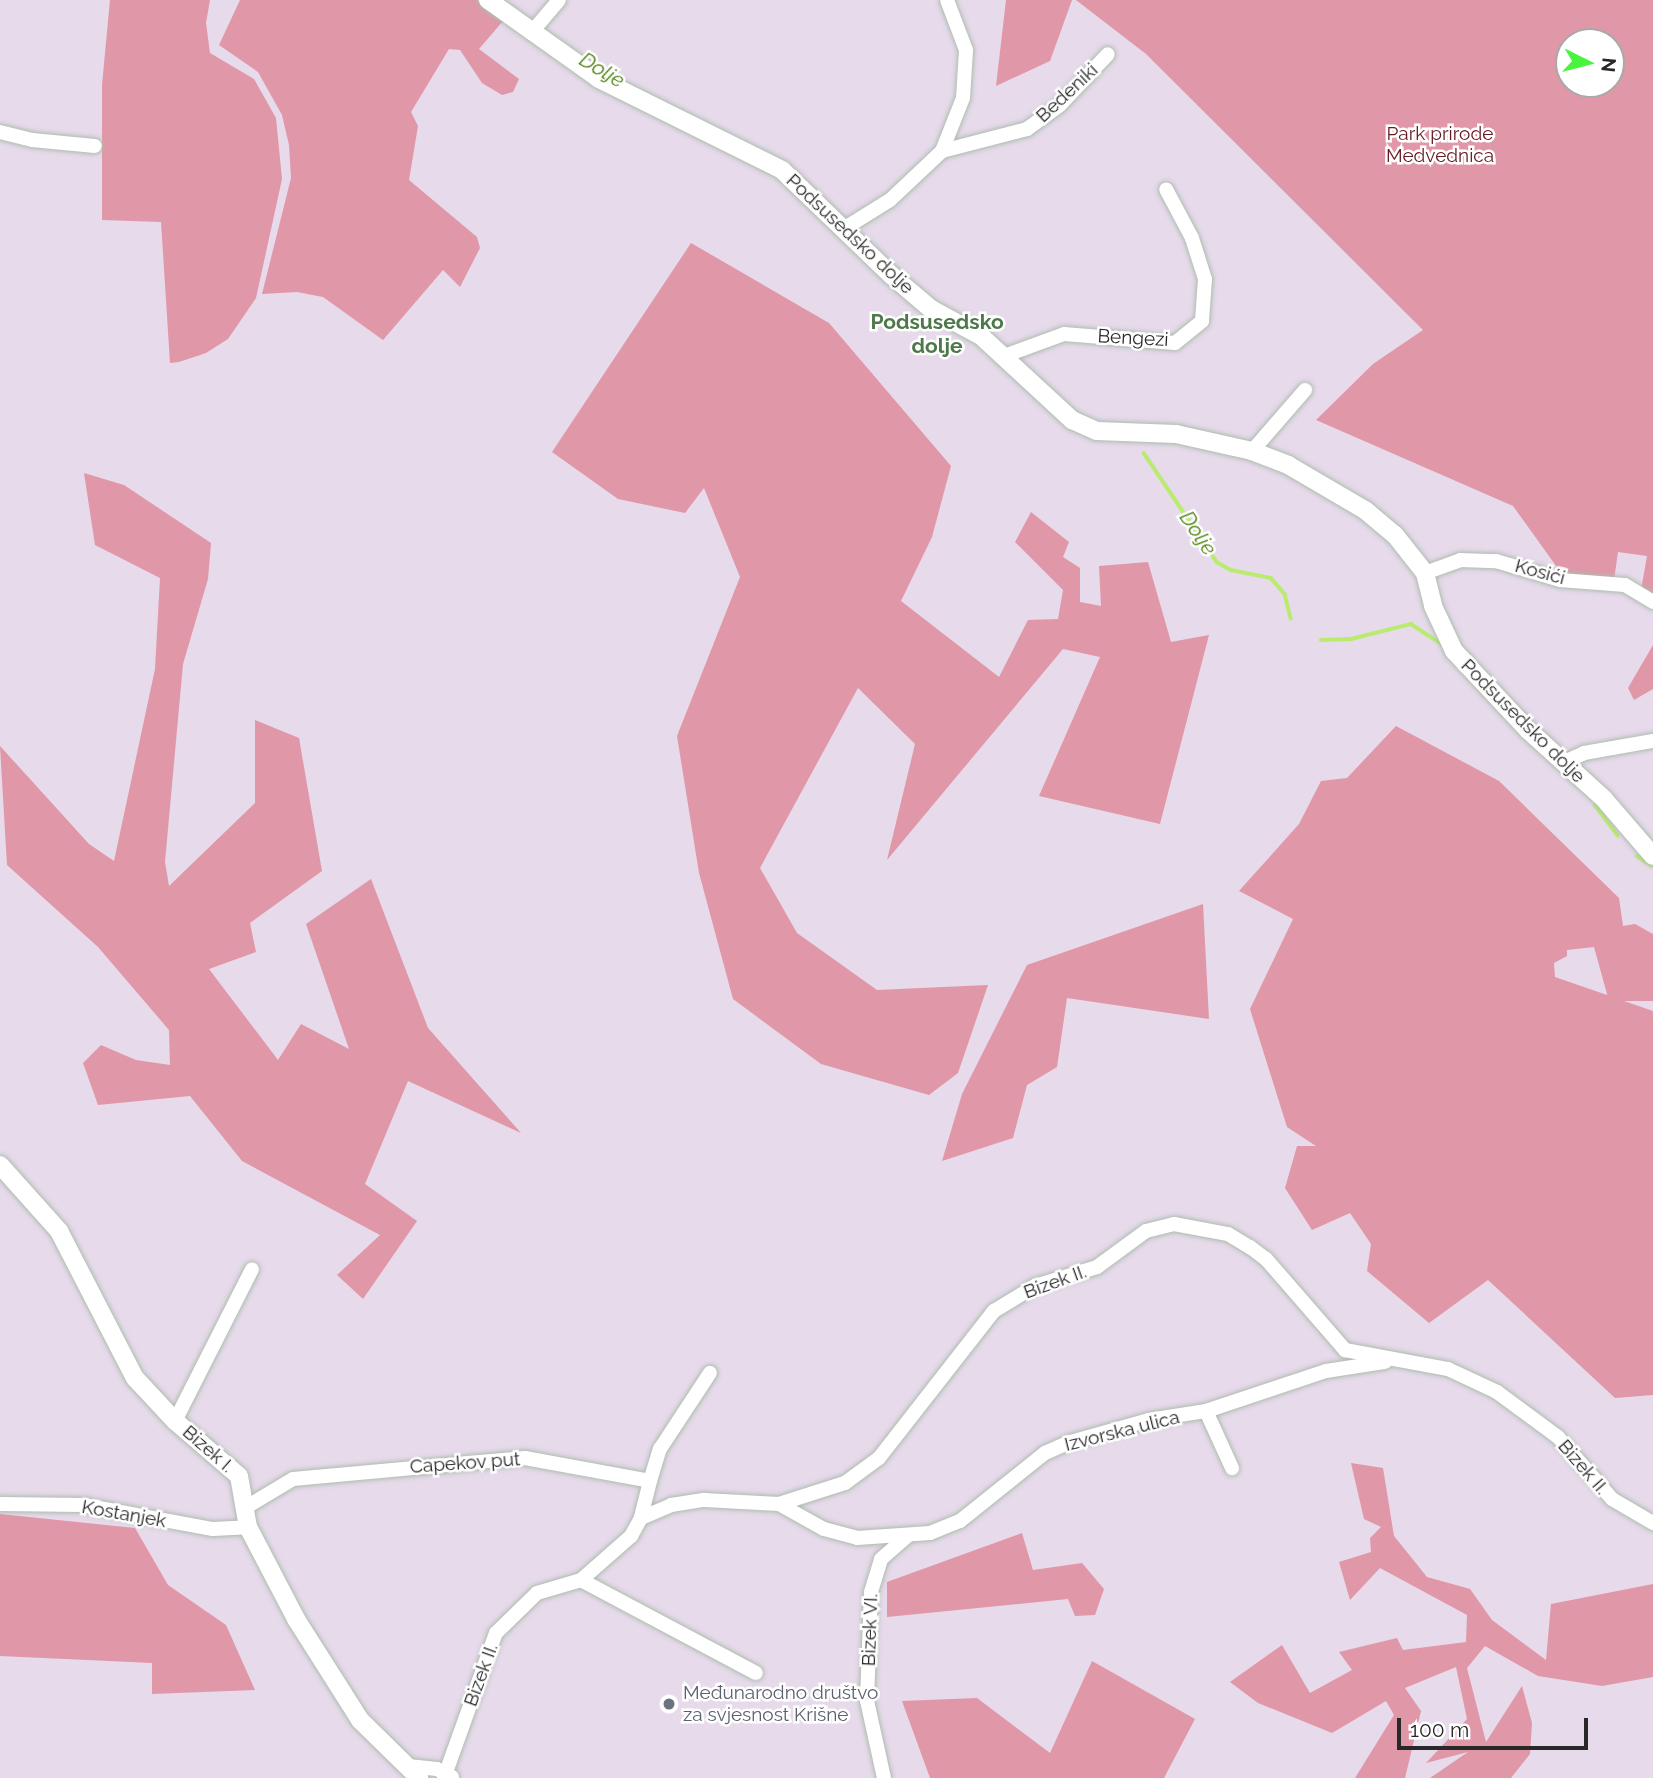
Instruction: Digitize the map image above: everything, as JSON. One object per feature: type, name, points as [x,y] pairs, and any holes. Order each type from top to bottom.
[{"type":"street","name":"Podsusedsko dolje","points":[[488,0],[599,79],[782,170],[931,309],[981,336],[1073,420],[1097,431],[1177,434],[1252,451],[1288,465],[1365,510],[1395,535],[1425,573],[1433,606],[1454,651],[1562,763],[1604,799],[1653,856]]},
{"type":"street","points":[[531,33],[559,0]]},
{"type":"street","points":[[845,228],[890,200],[942,151],[963,98],[966,50],[947,0]]},
{"type":"street","name":"Bedeniki","points":[[942,151],[1027,129],[1059,107],[1108,54]]},
{"type":"street","points":[[0,132],[95,146]]},
{"type":"street","name":"Bengezi","points":[[1004,356],[1064,334],[1175,343],[1202,321],[1205,279],[1192,238],[1166,189]]},
{"type":"street","points":[[1252,451],[1305,390]]},
{"type":"street","name":"Kosići","points":[[1425,573],[1460,560],[1496,561],[1560,580],[1625,585],[1653,602]]},
{"type":"street","points":[[1562,763],[1584,753],[1653,741]]},
{"type":"street","name":"Bizek I.","points":[[0,1165],[59,1231],[135,1378],[175,1421],[239,1476],[248,1506],[248,1527],[296,1619],[360,1720],[413,1772]]},
{"type":"street","name":"Bizek II.","points":[[413,1772],[448,1776],[496,1633],[537,1593],[580,1580],[631,1536],[641,1518],[671,1504],[704,1500],[779,1504],[845,1483],[879,1458],[951,1360],[994,1311],[1035,1286],[1097,1267],[1146,1231],[1174,1224],[1228,1234],[1250,1247],[1266,1259],[1345,1350],[1448,1369],[1497,1392],[1558,1437],[1612,1499],[1653,1523]]},
{"type":"street","points":[[175,1421],[252,1269]]},
{"type":"street","name":"Izvorska ulica","points":[[779,1504],[838,1534],[907,1536],[930,1533],[960,1521],[1045,1453],[1067,1443],[1149,1420],[1206,1411],[1326,1371],[1394,1361]]},
{"type":"street","points":[[641,1518],[660,1450],[710,1373]]},
{"type":"street","name":"Izvorska ulica","points":[[1206,1411],[1232,1468]]},
{"type":"street","name":"Capekov put","points":[[248,1506],[293,1479],[525,1458],[650,1480]]},
{"type":"street","name":"Kostanjek","points":[[0,1504],[83,1505],[213,1529],[248,1527]]},
{"type":"street","name":"Bizek VI.","points":[[884,1778],[867,1701],[870,1592],[881,1559],[907,1536]]},
{"type":"street","points":[[580,1580],[756,1674]]},
{"type":"green space","points":[[110,0],[210,0],[206,23],[210,53],[254,79],[276,118],[282,179],[256,298],[228,339],[206,353],[179,362],[170,363],[161,222],[102,220],[102,85]]},
{"type":"green space","points":[[240,0],[477,0],[503,21],[479,49],[519,79],[513,92],[502,95],[482,83],[460,50],[449,49],[411,112],[418,126],[409,180],[477,237],[480,248],[460,287],[443,270],[383,340],[323,297],[297,292],[262,294],[291,178],[289,145],[282,115],[258,72],[219,45]]},
{"type":"green space","points":[[1006,0],[1072,0],[1050,61],[996,86]]},
{"type":"green space","name":"Park prirode Medvednica","points":[[1076,0],[1653,0],[1653,597],[1641,590],[1647,556],[1618,552],[1614,580],[1564,577],[1513,506],[1316,420],[1373,364],[1423,330],[1146,54]]},
{"type":"green space","points":[[691,243],[829,323],[951,466],[932,537],[901,601],[999,677],[1028,620],[1058,619],[1063,590],[1015,542],[1031,512],[1069,542],[1063,557],[1080,568],[1080,602],[1101,606],[1099,566],[1148,562],[1171,642],[1209,635],[1160,824],[1039,796],[1100,657],[1063,649],[887,860],[915,744],[858,688],[760,868],[797,933],[877,990],[988,985],[958,1073],[929,1095],[821,1064],[733,999],[699,873],[677,736],[740,577],[704,488],[685,513],[618,499],[552,452]]},
{"type":"green space","points":[[84,473],[124,485],[211,543],[208,579],[183,664],[165,862],[169,886],[255,803],[255,720],[299,738],[322,871],[250,923],[256,952],[209,969],[278,1060],[301,1024],[349,1049],[306,924],[371,879],[428,1028],[521,1133],[408,1081],[365,1184],[417,1221],[363,1299],[337,1275],[380,1235],[242,1161],[190,1096],[98,1105],[83,1063],[101,1045],[136,1060],[170,1065],[169,1030],[98,947],[7,865],[0,746],[89,844],[114,861],[155,669],[160,578],[95,545]]},
{"type":"green space","points":[[1653,645],[1653,689],[1634,700],[1628,688]]},
{"type":"green space","points":[[1396,726],[1499,781],[1619,898],[1623,926],[1635,924],[1653,934],[1653,1001],[1624,1001],[1653,1011],[1653,1395],[1615,1398],[1488,1280],[1429,1323],[1367,1271],[1371,1244],[1350,1213],[1312,1230],[1285,1188],[1297,1146],[1316,1146],[1287,1127],[1250,1009],[1293,919],[1239,891],[1299,824],[1321,781],[1347,778]],"holes":[[[1594,947],[1607,995],[1555,977],[1554,963],[1567,956],[1567,950]]]},
{"type":"green space","points":[[1203,904],[1209,1019],[1067,998],[1057,1067],[1027,1085],[1013,1138],[942,1161],[962,1094],[1027,965]]},
{"type":"green space","points":[[1351,1463],[1383,1468],[1394,1536],[1427,1577],[1470,1589],[1492,1620],[1546,1660],[1551,1604],[1653,1584],[1653,1677],[1602,1686],[1538,1676],[1485,1646],[1467,1668],[1486,1742],[1522,1686],[1532,1723],[1530,1754],[1511,1778],[1430,1778],[1468,1752],[1426,1763],[1467,1719],[1456,1667],[1405,1688],[1421,1711],[1405,1778],[1355,1778],[1394,1715],[1386,1701],[1332,1733],[1258,1703],[1230,1682],[1282,1645],[1310,1693],[1352,1670],[1339,1652],[1397,1638],[1403,1650],[1466,1642],[1467,1615],[1380,1568],[1350,1600],[1339,1562],[1371,1552],[1370,1538],[1381,1527],[1364,1519]]},
{"type":"green space","points":[[0,1514],[135,1528],[168,1585],[226,1625],[255,1690],[152,1694],[152,1663],[0,1656]]},
{"type":"green space","points":[[1022,1533],[1033,1570],[1082,1563],[1104,1589],[1095,1615],[1075,1616],[1068,1599],[887,1617],[887,1582]]},
{"type":"green space","points":[[1092,1661],[1195,1719],[1164,1778],[930,1778],[902,1701],[977,1698],[1050,1753]]},
{"type":"waterway","name":"Dolje","points":[[1144,453],[1217,562],[1231,570],[1271,578],[1285,594],[1291,618]]},
{"type":"waterway","name":"Dolje","points":[[1321,640],[1351,639],[1411,624],[1442,644]]},
{"type":"waterway","name":"Dolje","points":[[1595,805],[1618,835]]},
{"type":"waterway","name":"Dolje","points":[[1637,856],[1653,866]]},
{"type":"place","name":"Međunarodno društvo za svjesnost Krišne","points":[[669,1704]]},
{"type":"district","name":"Podsusedsko dolje","points":[[937,334]]}]
